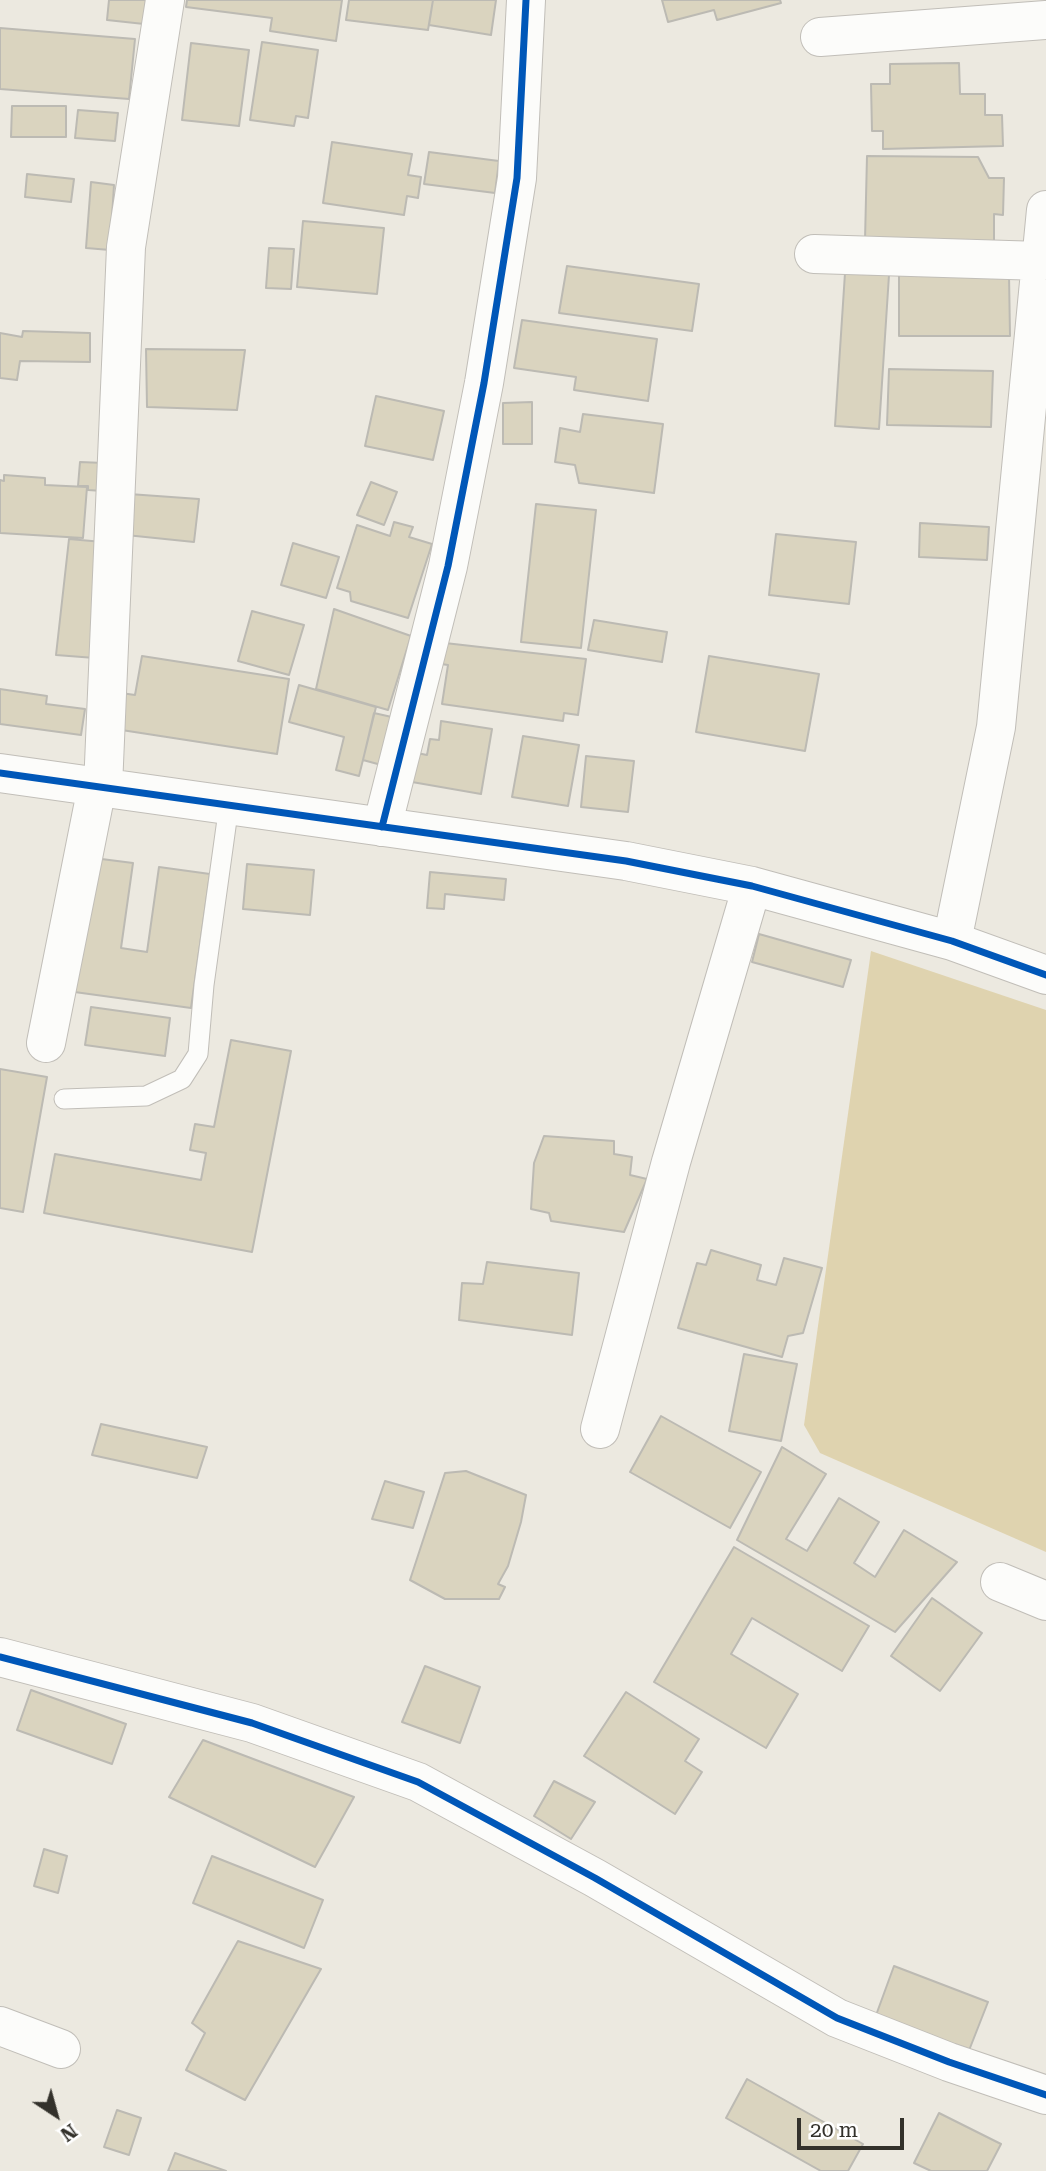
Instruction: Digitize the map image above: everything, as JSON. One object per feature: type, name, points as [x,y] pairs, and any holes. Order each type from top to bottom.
[{"type":"street","points":[[46,1043],[100,787],[126,247],[165,0]]},
{"type":"street","points":[[382,827],[448,566],[484,383],[517,178],[526,0]]},
{"type":"street","points":[[820,37],[1046,20]]},
{"type":"street","points":[[952,941],[996,727],[1046,210]]},
{"type":"street","points":[[814,254],[1041,261]]},
{"type":"street","points":[[0,774],[626,862],[752,886],[952,941],[1046,975]]},
{"type":"street","points":[[600,1429],[671,1162],[752,886]]},
{"type":"street","points":[[1000,1582],[1046,1601]]},
{"type":"street","points":[[0,1657],[252,1723],[418,1782],[596,1878],[836,2018],[948,2062],[1046,2095]]},
{"type":"street","points":[[0,2026],[61,2049]]},
{"type":"lane","points":[[64,1099],[146,1096],[182,1079],[198,1054],[204,985],[229,805]]},
{"type":"shaded area","points":[[871,951],[1046,1010],[1046,1552],[820,1453],[804,1425]]},
{"type":"building","points":[[109,0],[146,0],[144,24],[107,20]]},
{"type":"building","points":[[187,0],[342,0],[336,41],[270,31],[272,18],[186,7]]},
{"type":"building","points":[[349,0],[433,0],[428,30],[346,20]]},
{"type":"building","points":[[433,0],[496,0],[491,35],[429,25]]},
{"type":"building","points":[[662,0],[780,0],[781,3],[717,20],[714,10],[668,22]]},
{"type":"building","points":[[0,28],[135,39],[129,99],[0,89]]},
{"type":"building","points":[[262,42],[318,50],[308,118],[296,116],[294,126],[250,120]]},
{"type":"building","points":[[191,43],[249,50],[239,126],[182,120]]},
{"type":"building","points":[[959,63],[960,94],[985,94],[985,115],[1002,115],[1003,146],[883,149],[883,131],[872,131],[871,84],[890,84],[890,64]]},
{"type":"building","points":[[12,106],[66,106],[66,137],[11,137]]},
{"type":"building","points":[[78,110],[118,113],[115,141],[75,138]]},
{"type":"building","points":[[332,142],[412,154],[408,175],[421,177],[418,198],[407,196],[404,215],[323,203]]},
{"type":"building","points":[[429,152],[499,161],[495,193],[424,184]]},
{"type":"building","points":[[867,156],[978,157],[989,178],[1004,178],[1003,215],[994,214],[994,241],[865,240]]},
{"type":"building","points":[[27,174],[74,179],[71,202],[25,197]]},
{"type":"building","points":[[91,182],[114,185],[110,250],[86,248]]},
{"type":"building","points":[[303,221],[384,228],[377,294],[297,287]]},
{"type":"building","points":[[269,248],[294,249],[291,289],[266,288]]},
{"type":"building","points":[[567,266],[699,284],[692,331],[559,313]]},
{"type":"building","points":[[845,273],[889,275],[879,429],[835,426]]},
{"type":"building","points":[[1009,274],[1010,336],[899,336],[899,275]]},
{"type":"building","points":[[522,320],[657,339],[648,401],[574,390],[576,377],[514,368]]},
{"type":"building","points":[[23,331],[90,333],[90,362],[20,361],[17,380],[0,378],[0,333],[22,337]]},
{"type":"building","points":[[146,349],[245,350],[237,410],[147,407]]},
{"type":"building","points":[[889,369],[993,371],[991,427],[887,425]]},
{"type":"building","points":[[376,396],[444,411],[433,460],[365,446]]},
{"type":"building","points":[[532,402],[532,444],[503,444],[503,403]]},
{"type":"building","points":[[583,414],[663,424],[654,493],[579,483],[575,465],[555,462],[560,428],[580,432]]},
{"type":"building","points":[[80,462],[104,463],[103,491],[78,486]]},
{"type":"building","points":[[4,475],[45,478],[45,485],[87,487],[83,538],[0,533],[0,480],[4,481]]},
{"type":"building","points":[[371,482],[397,492],[384,525],[357,515]]},
{"type":"building","points":[[129,494],[199,499],[194,542],[126,535]]},
{"type":"building","points":[[536,504],[596,510],[581,648],[521,642]]},
{"type":"building","points":[[394,522],[413,527],[409,537],[432,544],[408,618],[351,601],[350,592],[337,588],[357,525],[390,536]]},
{"type":"building","points":[[920,523],[989,527],[987,560],[919,557]]},
{"type":"building","points":[[776,534],[856,542],[849,604],[769,595]]},
{"type":"building","points":[[69,539],[103,542],[95,658],[56,655]]},
{"type":"building","points":[[293,543],[339,557],[326,598],[281,585]]},
{"type":"building","points":[[334,609],[411,636],[388,710],[316,689]]},
{"type":"building","points":[[252,611],[304,625],[289,675],[238,661]]},
{"type":"building","points":[[594,620],[667,632],[662,662],[588,650]]},
{"type":"building","points":[[445,643],[586,659],[578,715],[564,713],[563,721],[442,704],[448,665],[441,664]]},
{"type":"building","points":[[142,656],[289,679],[277,754],[115,729],[121,693],[135,695]]},
{"type":"building","points":[[709,656],[819,674],[805,751],[696,732]]},
{"type":"building","points":[[299,685],[376,707],[359,776],[336,770],[344,737],[289,722]]},
{"type":"building","points":[[0,689],[47,696],[46,704],[85,709],[81,735],[0,724]]},
{"type":"building","points":[[374,713],[396,718],[385,766],[363,760]]},
{"type":"building","points":[[441,721],[492,729],[481,794],[412,782],[417,753],[427,755],[430,739],[439,740]]},
{"type":"building","points":[[523,736],[579,745],[568,806],[512,797]]},
{"type":"building","points":[[586,756],[634,761],[628,812],[581,807]]},
{"type":"building","points":[[78,856],[133,863],[121,948],[147,952],[159,867],[210,874],[191,1008],[60,990]]},
{"type":"building","points":[[247,864],[314,870],[310,915],[243,909]]},
{"type":"building","points":[[430,872],[506,879],[504,900],[445,894],[444,909],[427,908]]},
{"type":"building","points":[[759,934],[851,960],[843,987],[752,962]]},
{"type":"building","points":[[91,1007],[170,1018],[165,1056],[85,1045]]},
{"type":"building","points":[[231,1040],[291,1051],[252,1252],[44,1213],[55,1154],[201,1180],[206,1153],[190,1150],[195,1124],[214,1127]]},
{"type":"building","points":[[0,1069],[47,1077],[23,1212],[0,1208]]},
{"type":"building","points":[[544,1136],[614,1141],[614,1154],[632,1157],[630,1175],[647,1179],[624,1232],[551,1221],[549,1213],[531,1209],[534,1163]]},
{"type":"building","points":[[711,1250],[761,1265],[757,1280],[776,1285],[784,1258],[822,1268],[803,1333],[788,1336],[782,1357],[678,1328],[697,1263],[706,1265]]},
{"type":"building","points":[[487,1262],[579,1273],[572,1335],[459,1320],[462,1283],[483,1284]]},
{"type":"building","points":[[744,1354],[797,1364],[781,1441],[729,1431]]},
{"type":"building","points":[[661,1416],[761,1472],[730,1528],[630,1472]]},
{"type":"building","points":[[101,1424],[207,1447],[197,1478],[92,1455]]},
{"type":"building","points":[[782,1447],[826,1474],[786,1539],[807,1551],[839,1498],[879,1522],[854,1563],[875,1577],[904,1530],[957,1562],[895,1632],[737,1540]]},
{"type":"building","points":[[466,1471],[526,1495],[508,1566],[498,1584],[505,1587],[499,1599],[445,1599],[410,1580],[445,1473]]},
{"type":"building","points":[[385,1481],[424,1492],[413,1528],[372,1519]]},
{"type":"building","points":[[734,1547],[869,1626],[842,1671],[752,1618],[731,1654],[798,1694],[766,1748],[654,1682]]},
{"type":"building","points":[[932,1598],[982,1633],[940,1691],[891,1656]]},
{"type":"building","points":[[425,1666],[480,1687],[460,1743],[402,1722]]},
{"type":"building","points":[[31,1690],[126,1724],[112,1764],[17,1730]]},
{"type":"building","points":[[626,1692],[699,1739],[685,1761],[702,1772],[675,1814],[584,1756]]},
{"type":"building","points":[[203,1740],[354,1797],[315,1867],[169,1797]]},
{"type":"building","points":[[554,1781],[595,1802],[571,1839],[534,1816]]},
{"type":"building","points":[[44,1849],[67,1856],[58,1893],[34,1886]]},
{"type":"building","points":[[212,1856],[323,1900],[304,1948],[193,1903]]},
{"type":"building","points":[[238,1941],[321,1969],[245,2100],[186,2070],[205,2033],[192,2023]]},
{"type":"building","points":[[894,1966],[988,2002],[968,2053],[875,2018]]},
{"type":"building","points":[[747,2079],[863,2144],[848,2171],[821,2171],[726,2118]]},
{"type":"building","points":[[117,2110],[141,2118],[129,2155],[104,2147]]},
{"type":"building","points":[[939,2113],[1001,2144],[987,2171],[931,2171],[914,2163]]},
{"type":"building","points":[[175,2153],[226,2171],[168,2171]]},
{"type":"cycle path","points":[[382,827],[448,566],[484,383],[517,178],[526,0]]},
{"type":"cycle path","points":[[0,773],[626,861],[752,886],[952,941],[1046,975]]},
{"type":"cycle path","points":[[0,1657],[252,1723],[418,1782],[595,1878],[837,2018],[949,2062],[1046,2095]]}]
